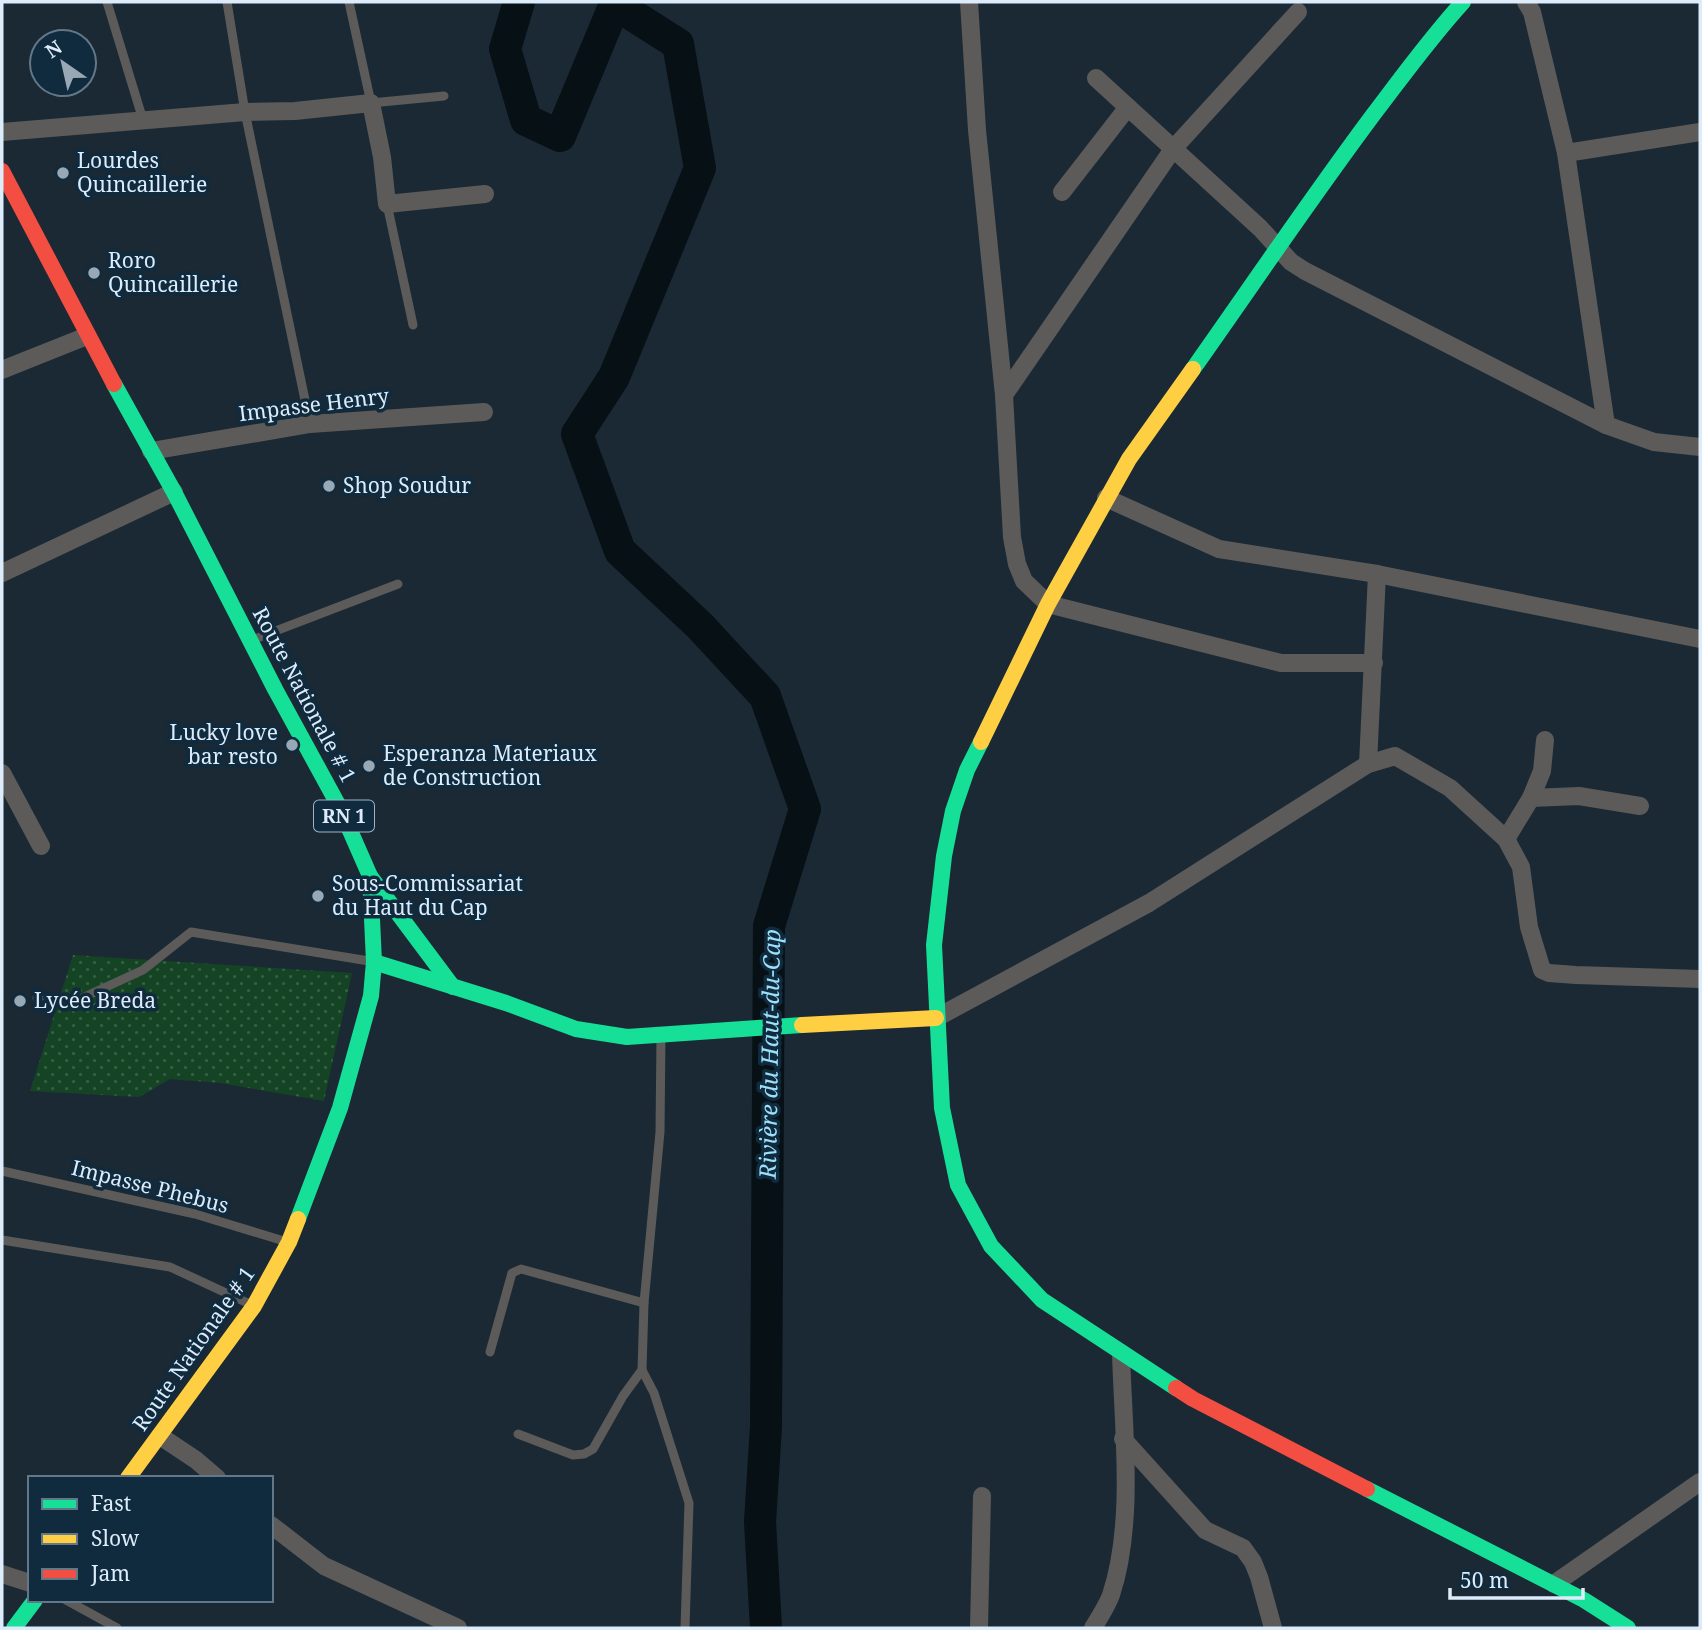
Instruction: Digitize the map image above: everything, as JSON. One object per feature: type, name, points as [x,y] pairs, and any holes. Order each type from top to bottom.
[{"type":"main road","points":[[1463,2],[1434,34],[1307,204],[1143,439],[1106,498],[1048,604],[967,770],[953,811],[944,856],[934,945],[942,1108],[958,1185],[991,1246],[1042,1300],[1193,1399],[1554,1584],[1628,1628]]},
{"type":"main road","name":"Route Nationale # 1","points":[[2,171],[341,810],[370,876],[374,962],[371,996],[340,1108],[289,1242],[254,1306],[130,1476]]},
{"type":"main road","points":[[370,876],[453,987]]},
{"type":"main road","points":[[374,962],[506,1003],[576,1029],[627,1037],[690,1031],[936,1018]]},
{"type":"main road","points":[[14,1628],[34,1602]]},
{"type":"street","points":[[970,2],[977,130],[1004,395],[1014,550],[1024,581],[1048,604],[1280,663],[1374,663]]},
{"type":"street","points":[[1526,2],[1532,12],[1566,153],[1606,425]]},
{"type":"street","points":[[1004,395],[1173,149],[1298,12]]},
{"type":"street","points":[[1096,78],[1260,228],[1291,262],[1305,271],[1606,425],[1654,442],[1700,447]]},
{"type":"street","points":[[2,132],[372,103],[387,205],[485,194]]},
{"type":"street","points":[[1062,192],[1128,107]]},
{"type":"street","points":[[1566,153],[1700,132]]},
{"type":"street","points":[[2,370],[87,335]]},
{"type":"street","name":"Impasse Henry","points":[[151,451],[310,424],[484,412]]},
{"type":"street","points":[[2,573],[174,492]]},
{"type":"street","points":[[1106,498],[1219,549],[1377,574],[1700,639]]},
{"type":"street","points":[[1368,764],[1377,574]]},
{"type":"street","points":[[1506,839],[1531,798],[1542,771],[1545,740]]},
{"type":"street","points":[[936,1018],[1149,903],[1368,764],[1395,755],[1450,788],[1506,839],[1521,867],[1530,927],[1542,970],[1576,975],[1700,979]]},
{"type":"street","points":[[2,773],[41,846]]},
{"type":"street","points":[[1531,798],[1579,796],[1640,806]]},
{"type":"street","points":[[1093,1628],[1110,1598],[1122,1555],[1125,1521],[1121,1353]]},
{"type":"street","points":[[160,1436],[215,1476]]},
{"type":"street","points":[[1123,1439],[1205,1530],[1243,1548],[1256,1570],[1273,1628]]},
{"type":"street","points":[[1554,1584],[1700,1482]]},
{"type":"street","points":[[979,1628],[982,1496]]},
{"type":"street","points":[[273,1527],[324,1566],[458,1628]]},
{"type":"street","points":[[2,1573],[28,1582]]},
{"type":"lane","points":[[107,2],[143,120]]},
{"type":"lane","points":[[227,2],[246,112],[310,424]]},
{"type":"lane","points":[[349,2],[372,103],[444,96]]},
{"type":"lane","points":[[387,205],[413,325]]},
{"type":"lane","points":[[251,641],[398,584]]},
{"type":"lane","points":[[37,998],[69,1004],[143,970],[191,932],[374,962]]},
{"type":"lane","points":[[662,1034],[660,1132],[644,1303],[642,1370],[654,1393],[689,1503],[685,1628]]},
{"type":"lane","name":"Impasse Phebus","points":[[2,1171],[195,1214],[289,1242]]},
{"type":"lane","points":[[2,1240],[170,1267],[254,1306]]},
{"type":"lane","points":[[490,1352],[512,1273],[517,1270],[644,1303]]},
{"type":"lane","points":[[518,1434],[573,1455],[584,1454],[593,1449],[622,1396],[642,1370]]},
{"type":"lane","points":[[70,1602],[117,1628]]},
{"type":"green space","points":[[73,955],[352,973],[324,1101],[220,1083],[170,1079],[139,1097],[30,1091]]},
{"type":"waterway","name":"Rivière du Haut-du-Cap","points":[[519,2],[505,49],[526,120],[560,136],[615,4],[678,44],[700,168],[614,377],[577,434],[620,551],[700,626],[765,696],[805,809],[769,926],[766,1426],[760,1522],[766,1628]]},
{"type":"traffic: fast","points":[[1193,369],[1350,146],[1416,58],[1463,2]]},
{"type":"traffic: fast","points":[[114,384],[174,492],[275,689],[341,810],[370,876],[374,962],[371,996],[340,1108],[298,1219]]},
{"type":"traffic: fast","points":[[981,742],[967,770],[953,811],[944,856],[934,945],[942,1108],[958,1185],[991,1246],[1042,1300],[1176,1388]]},
{"type":"traffic: fast","points":[[370,876],[453,987]]},
{"type":"traffic: fast","points":[[374,962],[506,1003],[576,1029],[627,1037],[802,1025]]},
{"type":"traffic: fast","points":[[1367,1489],[1584,1600],[1628,1628]]},
{"type":"traffic: fast","points":[[14,1628],[34,1602]]},
{"type":"traffic: slow","points":[[981,742],[1048,604],[1129,459],[1193,369]]},
{"type":"traffic: slow","points":[[802,1025],[936,1018]]},
{"type":"traffic: slow","points":[[129,1476],[254,1306],[289,1242],[298,1219]]},
{"type":"traffic: jam","points":[[2,171],[114,384]]},
{"type":"traffic: jam","points":[[1176,1388],[1367,1489]]},
{"type":"place","name":"Lourdes Quincaillerie","points":[[63,173]]},
{"type":"place","name":"Roro Quincaillerie","points":[[94,273]]},
{"type":"place","name":"Shop Soudur","points":[[329,486]]},
{"type":"place","name":"Lucky love bar resto","points":[[292,745]]},
{"type":"place","name":"Esperanza Materiaux de Construction","points":[[369,766]]},
{"type":"place","name":"Sous-Commissariat du Haut du Cap","points":[[318,896]]},
{"type":"place","name":"Lycée Breda","points":[[20,1001]]}]
